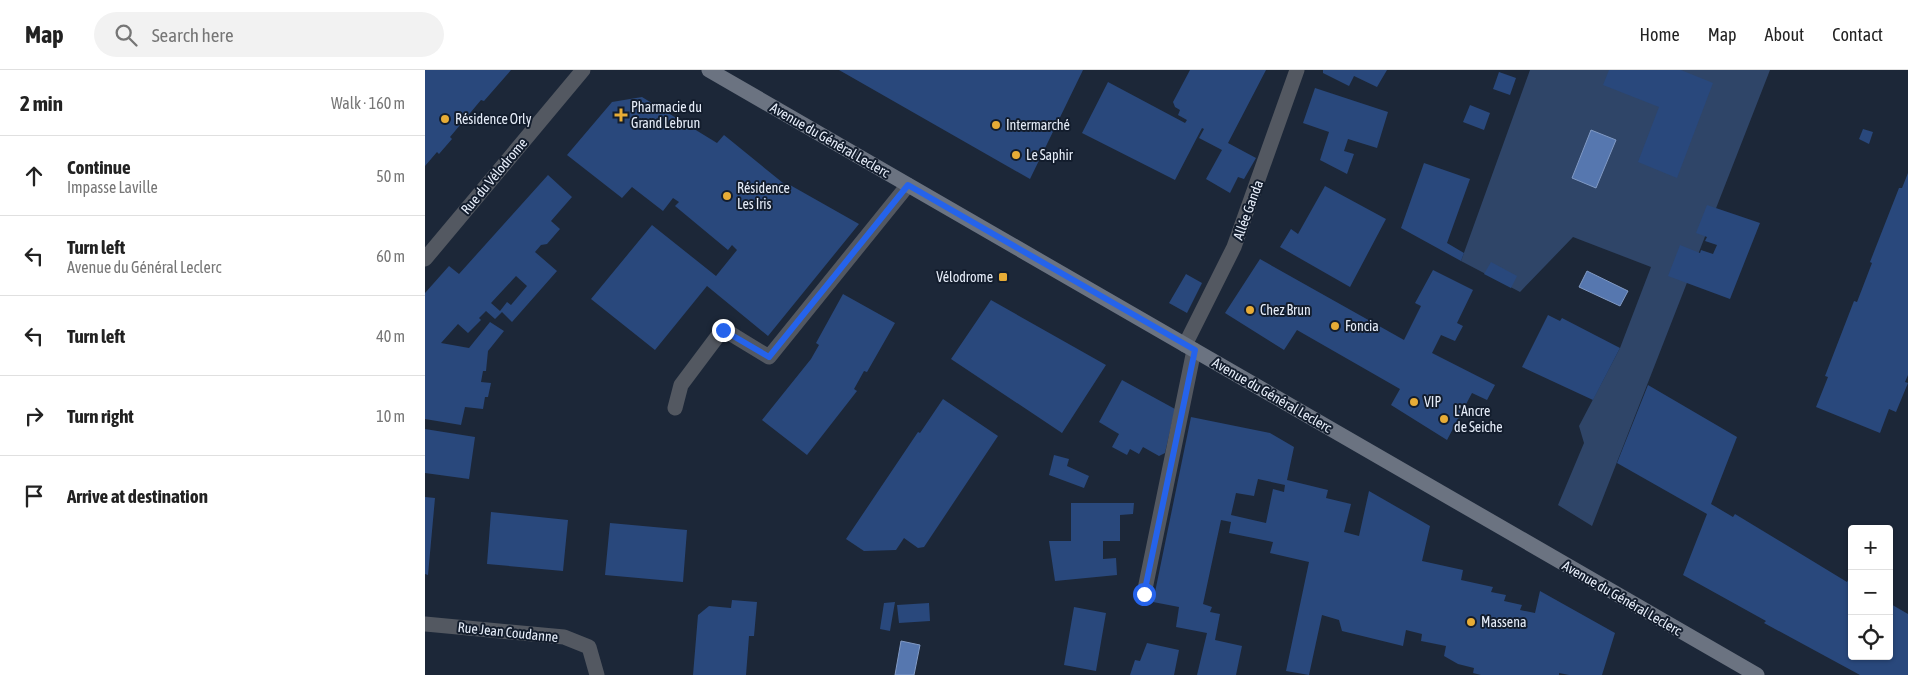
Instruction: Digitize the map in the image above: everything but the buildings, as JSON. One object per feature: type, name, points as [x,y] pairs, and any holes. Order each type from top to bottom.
[{"type":"main road","name":"Avenue du Général Leclerc","points":[[709,70],[1757,675]]},
{"type":"street","name":"Rue du Vélodrome","points":[[425,259],[583,70]]},
{"type":"street","name":"Allée Ganda","points":[[1144,594],[1190,348],[1235,247],[1297,70]]},
{"type":"street","points":[[675,408],[681,385],[723,330],[769,357],[908,185]]},
{"type":"street","name":"Rue Jean Coudanne","points":[[425,624],[564,637],[589,647],[597,675]]},
{"type":"shaded area","points":[[1530,70],[1770,70],[1592,526],[1558,505],[1584,443],[1579,426],[1620,348],[1651,267],[1573,237],[1520,292],[1461,261]]},
{"type":"shaded area","points":[[1591,130],[1616,140],[1596,188],[1572,178]]},
{"type":"shaded area","points":[[1587,271],[1628,291],[1620,306],[1579,287]]},
{"type":"shaded area","points":[[901,641],[920,645],[914,675],[895,675]]},
{"type":"place","name":"Pharmacie du Grand Lebrun","points":[[621,115]]},
{"type":"place","name":"Résidence Orly","points":[[445,119]]},
{"type":"place","name":"Intermarché","points":[[996,125]]},
{"type":"place","name":"Le Saphir","points":[[1016,155]]},
{"type":"place","name":"Résidence Les Iris","points":[[727,196]]},
{"type":"place","name":"Vélodrome","points":[[1003,277]]},
{"type":"place","name":"Chez Brun","points":[[1250,310]]},
{"type":"place","name":"Foncia","points":[[1335,326]]},
{"type":"place","name":"VIP","points":[[1414,402]]},
{"type":"place","name":"L'Ancre de Seiche","points":[[1444,419]]},
{"type":"place","name":"Massena","points":[[1471,622]]},
{"type":"route","points":[[723,330],[769,357],[908,185],[1195,350],[1144,594]]}]
